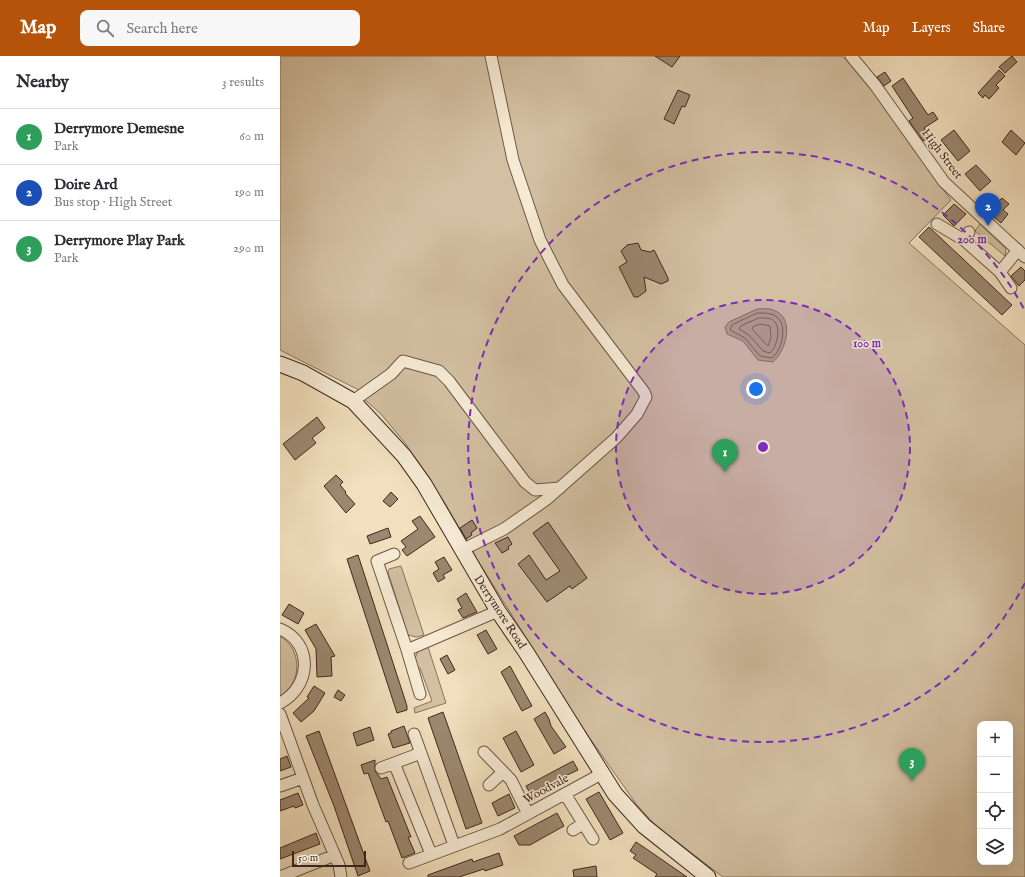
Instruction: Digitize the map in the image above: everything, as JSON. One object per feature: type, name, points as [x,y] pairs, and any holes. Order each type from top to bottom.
[{"type":"main road","name":"Derrymore Road","points":[[280,364],[303,373],[353,401],[404,456],[424,484],[498,611],[603,773],[615,794],[644,826],[708,877]]},
{"type":"street","points":[[462,550],[504,529],[547,499],[616,438],[637,414],[646,397],[620,359],[563,285],[540,240],[513,160],[491,56]]},
{"type":"street","name":"High Street","points":[[851,56],[875,85],[944,182],[1021,253]]},
{"type":"street","points":[[937,224],[966,236],[1000,272],[1011,288]]},
{"type":"street","points":[[1000,272],[1021,253]]},
{"type":"street","points":[[353,401],[390,374],[403,361],[439,370],[449,381],[525,482],[535,490],[560,488]]},
{"type":"street","points":[[394,554],[377,561],[420,694]]},
{"type":"street","points":[[407,650],[498,611]]},
{"type":"street","points":[[280,629],[295,640],[302,651],[305,664],[303,677],[297,689],[288,699],[280,703]]},
{"type":"street","points":[[280,714],[303,778],[335,855],[341,877]]},
{"type":"street","points":[[414,734],[454,845]]},
{"type":"street","points":[[484,752],[511,780],[528,814]]},
{"type":"street","points":[[381,768],[422,753]]},
{"type":"street","points":[[394,763],[432,854]]},
{"type":"street","points":[[489,785],[503,772]]},
{"type":"street","name":"Woodvale","points":[[409,863],[500,829],[603,773]]},
{"type":"street","points":[[280,786],[303,778]]},
{"type":"street","points":[[565,794],[593,839]]},
{"type":"street","points":[[573,830],[583,824]]},
{"type":"street","points":[[280,877],[335,855]]},
{"type":"shaded area","points":[[280,56],[842,56],[867,79],[930,172],[951,200],[909,243],[1025,345],[1025,877],[723,877],[656,826],[637,805],[584,730],[473,553],[474,548],[466,539],[443,500],[405,443],[381,414],[363,398],[359,390],[280,350]]},
{"type":"shaded area","points":[[980,224],[1006,249],[1005,256],[975,231]]},
{"type":"shaded area","points":[[401,566],[424,635],[416,637],[408,635],[388,572],[389,569]]},
{"type":"shaded area","points":[[280,636],[293,649],[297,666],[293,683],[288,690],[280,696]]},
{"type":"shaded area","points":[[428,647],[446,703],[415,713],[414,708],[432,701],[420,668],[416,667],[414,660],[419,649]]},
{"type":"water","points":[[757,309],[773,310],[780,314],[785,320],[787,327],[785,343],[778,357],[773,362],[758,360],[743,341],[727,334],[725,327],[729,322]]},
{"type":"building","points":[[655,56],[680,56],[672,67]]},
{"type":"building","points":[[1012,56],[1017,62],[1005,73],[999,67]]},
{"type":"building","points":[[999,70],[1005,76],[996,85],[999,88],[989,99],[985,95],[983,98],[978,93]]},
{"type":"building","points":[[885,72],[891,81],[884,86],[877,77]]},
{"type":"building","points":[[903,78],[928,115],[933,112],[938,119],[924,128],[930,137],[923,141],[909,121],[913,118],[892,86]]},
{"type":"building","points":[[678,90],[690,95],[685,107],[682,106],[674,124],[664,119]]},
{"type":"building","points":[[954,130],[970,151],[958,161],[941,140]]},
{"type":"building","points":[[1011,130],[1025,143],[1016,155],[1002,142]]},
{"type":"building","points":[[976,165],[991,181],[980,191],[965,174]]},
{"type":"building","points":[[1002,198],[1009,204],[1003,210],[1008,214],[1001,223],[988,212]]},
{"type":"building","points":[[954,204],[966,214],[954,226],[943,215]]},
{"type":"building","points":[[929,227],[1012,305],[1002,315],[919,237]]},
{"type":"building","points":[[638,243],[641,250],[650,252],[654,250],[668,278],[668,281],[661,284],[644,277],[646,291],[638,297],[634,297],[619,267],[627,262],[621,251],[627,245]]},
{"type":"building","points":[[1021,267],[1025,271],[1025,280],[1019,286],[1011,276]]},
{"type":"building","points":[[317,417],[325,428],[312,438],[316,443],[295,460],[283,444]]},
{"type":"building","points":[[336,475],[343,482],[340,485],[346,492],[345,493],[355,504],[346,513],[324,486]]},
{"type":"building","points":[[391,492],[398,499],[390,507],[383,501]]},
{"type":"building","points":[[420,516],[435,537],[407,556],[402,550],[406,547],[401,541],[418,529],[412,521]]},
{"type":"building","points":[[472,520],[477,528],[471,533],[472,535],[466,539],[460,528]]},
{"type":"building","points":[[548,522],[587,578],[572,589],[570,586],[547,602],[518,564],[529,555],[546,580],[560,571],[533,533]]},
{"type":"building","points":[[388,528],[391,537],[370,544],[367,536]]},
{"type":"building","points":[[508,537],[512,544],[508,547],[509,549],[502,553],[495,543]]},
{"type":"building","points":[[358,555],[407,706],[407,710],[397,713],[347,559]]},
{"type":"building","points":[[444,557],[452,570],[443,575],[445,578],[438,582],[433,573],[439,569],[435,562]]},
{"type":"building","points":[[466,593],[477,612],[463,618],[458,610],[462,608],[457,599]]},
{"type":"building","points":[[289,604],[304,613],[298,624],[282,615]]},
{"type":"building","points":[[316,624],[335,656],[331,657],[332,676],[317,677],[316,649],[305,630]]},
{"type":"building","points":[[486,630],[497,649],[488,654],[477,635]]},
{"type":"building","points":[[447,655],[455,670],[448,674],[440,659]]},
{"type":"building","points":[[510,666],[532,706],[522,711],[501,672]]},
{"type":"building","points":[[314,686],[325,693],[314,711],[301,722],[293,713],[309,698],[307,697]]},
{"type":"building","points":[[338,690],[345,695],[341,701],[334,697]]},
{"type":"building","points":[[443,712],[482,823],[466,829],[428,718]]},
{"type":"building","points":[[545,712],[551,726],[566,747],[554,754],[534,719]]},
{"type":"building","points":[[404,726],[410,743],[393,748],[388,734],[391,733],[391,731]]},
{"type":"building","points":[[370,727],[374,740],[357,746],[353,733]]},
{"type":"building","points":[[319,731],[370,871],[358,876],[334,806],[306,736]]},
{"type":"building","points":[[516,731],[534,765],[521,772],[503,738]]},
{"type":"building","points":[[287,756],[291,767],[280,771],[280,759]]},
{"type":"building","points":[[375,760],[375,771],[381,779],[387,777],[411,837],[408,837],[415,853],[402,858],[388,821],[386,822],[368,773],[364,774],[361,765]]},
{"type":"building","points":[[573,761],[578,770],[565,776],[567,780],[533,799],[526,786]]},
{"type":"building","points":[[599,792],[623,833],[610,840],[586,799]]},
{"type":"building","points":[[298,793],[303,805],[295,808],[294,806],[280,811],[280,800]]},
{"type":"building","points":[[509,794],[515,808],[498,816],[492,803]]},
{"type":"building","points":[[557,813],[564,826],[530,845],[519,845],[514,836]]},
{"type":"building","points":[[316,833],[320,844],[280,859],[280,848]]},
{"type":"building","points":[[636,842],[687,877],[655,877],[657,874],[633,858],[636,855],[630,851]]},
{"type":"building","points":[[499,853],[503,865],[459,877],[428,877],[428,875],[472,859],[473,862]]},
{"type":"building","points":[[596,866],[597,877],[574,877],[573,870]]},
{"type":"place","name":"Doire Ard","points":[[988,226]]},
{"type":"place","name":"Derrymore Demesne","points":[[725,472]]},
{"type":"place","name":"Derrymore Play Park","points":[[912,781]]}]
